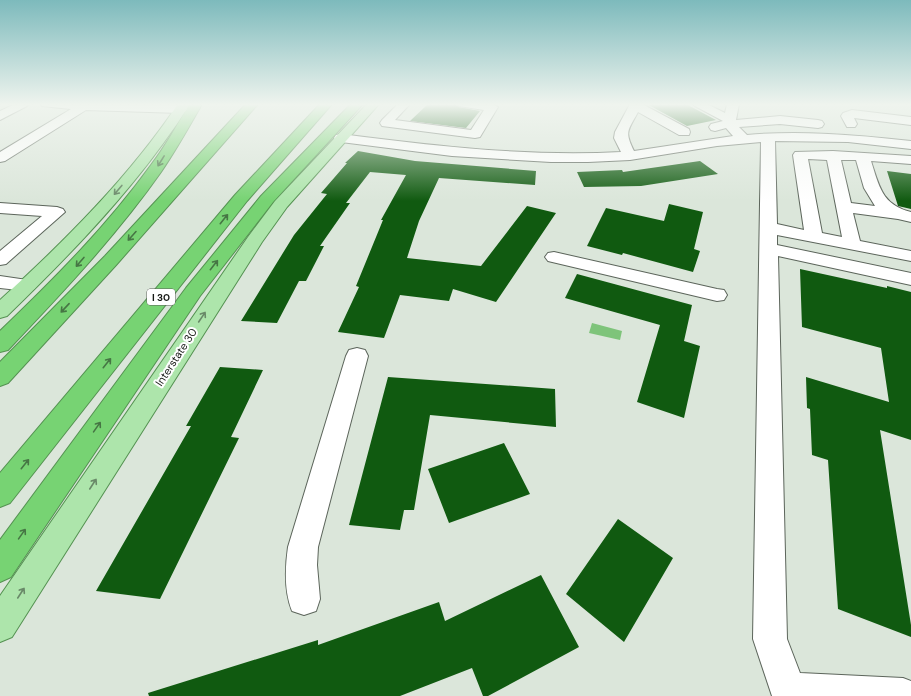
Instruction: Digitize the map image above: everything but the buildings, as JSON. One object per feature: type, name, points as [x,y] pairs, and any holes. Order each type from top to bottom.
[{"type":"highway","points":[[0,344],[79,263],[126,207],[157,168],[172,136]]},
{"type":"highway","points":[[0,377],[111,260],[223,136]]},
{"type":"highway","name":"I 30","points":[[0,494],[241,198],[297,136]]},
{"type":"highway","points":[[0,566],[193,292],[267,199],[337,136]]},
{"type":"main road","points":[[0,311],[67,246],[106,204],[162,136]]},
{"type":"main road","name":"Interstate 30","points":[[0,626],[254,240],[281,204],[318,162],[338,136]]},
{"type":"street","points":[[0,158],[37,136]]},
{"type":"street","points":[[341,136],[452,152],[551,158],[630,156],[743,139],[768,137],[848,138],[911,145]]},
{"type":"street","points":[[344,136],[466,146],[501,154]]},
{"type":"street","points":[[466,146],[473,136]]},
{"type":"street","points":[[621,136],[630,156]]},
{"type":"street","points":[[768,137],[770,639],[788,691],[903,696]]},
{"type":"street","points":[[623,143],[636,141]]},
{"type":"street","points":[[769,154],[862,156],[911,160]]},
{"type":"street","points":[[800,155],[814,237]]},
{"type":"street","points":[[833,155],[852,245]]},
{"type":"street","points":[[862,156],[875,195],[880,203],[886,209],[904,216]]},
{"type":"street","points":[[844,207],[904,216]]},
{"type":"street","points":[[0,208],[57,212],[0,260]]},
{"type":"street","points":[[769,238],[814,237],[911,256]]},
{"type":"street","points":[[769,238],[911,278]]},
{"type":"street","points":[[554,257],[717,295]]},
{"type":"street","points":[[0,282],[28,285]]},
{"type":"street","points":[[304,599],[301,565],[303,547],[357,356]]},
{"type":"shaded area","points":[[592,323],[622,331],[620,340],[589,333]]}]
